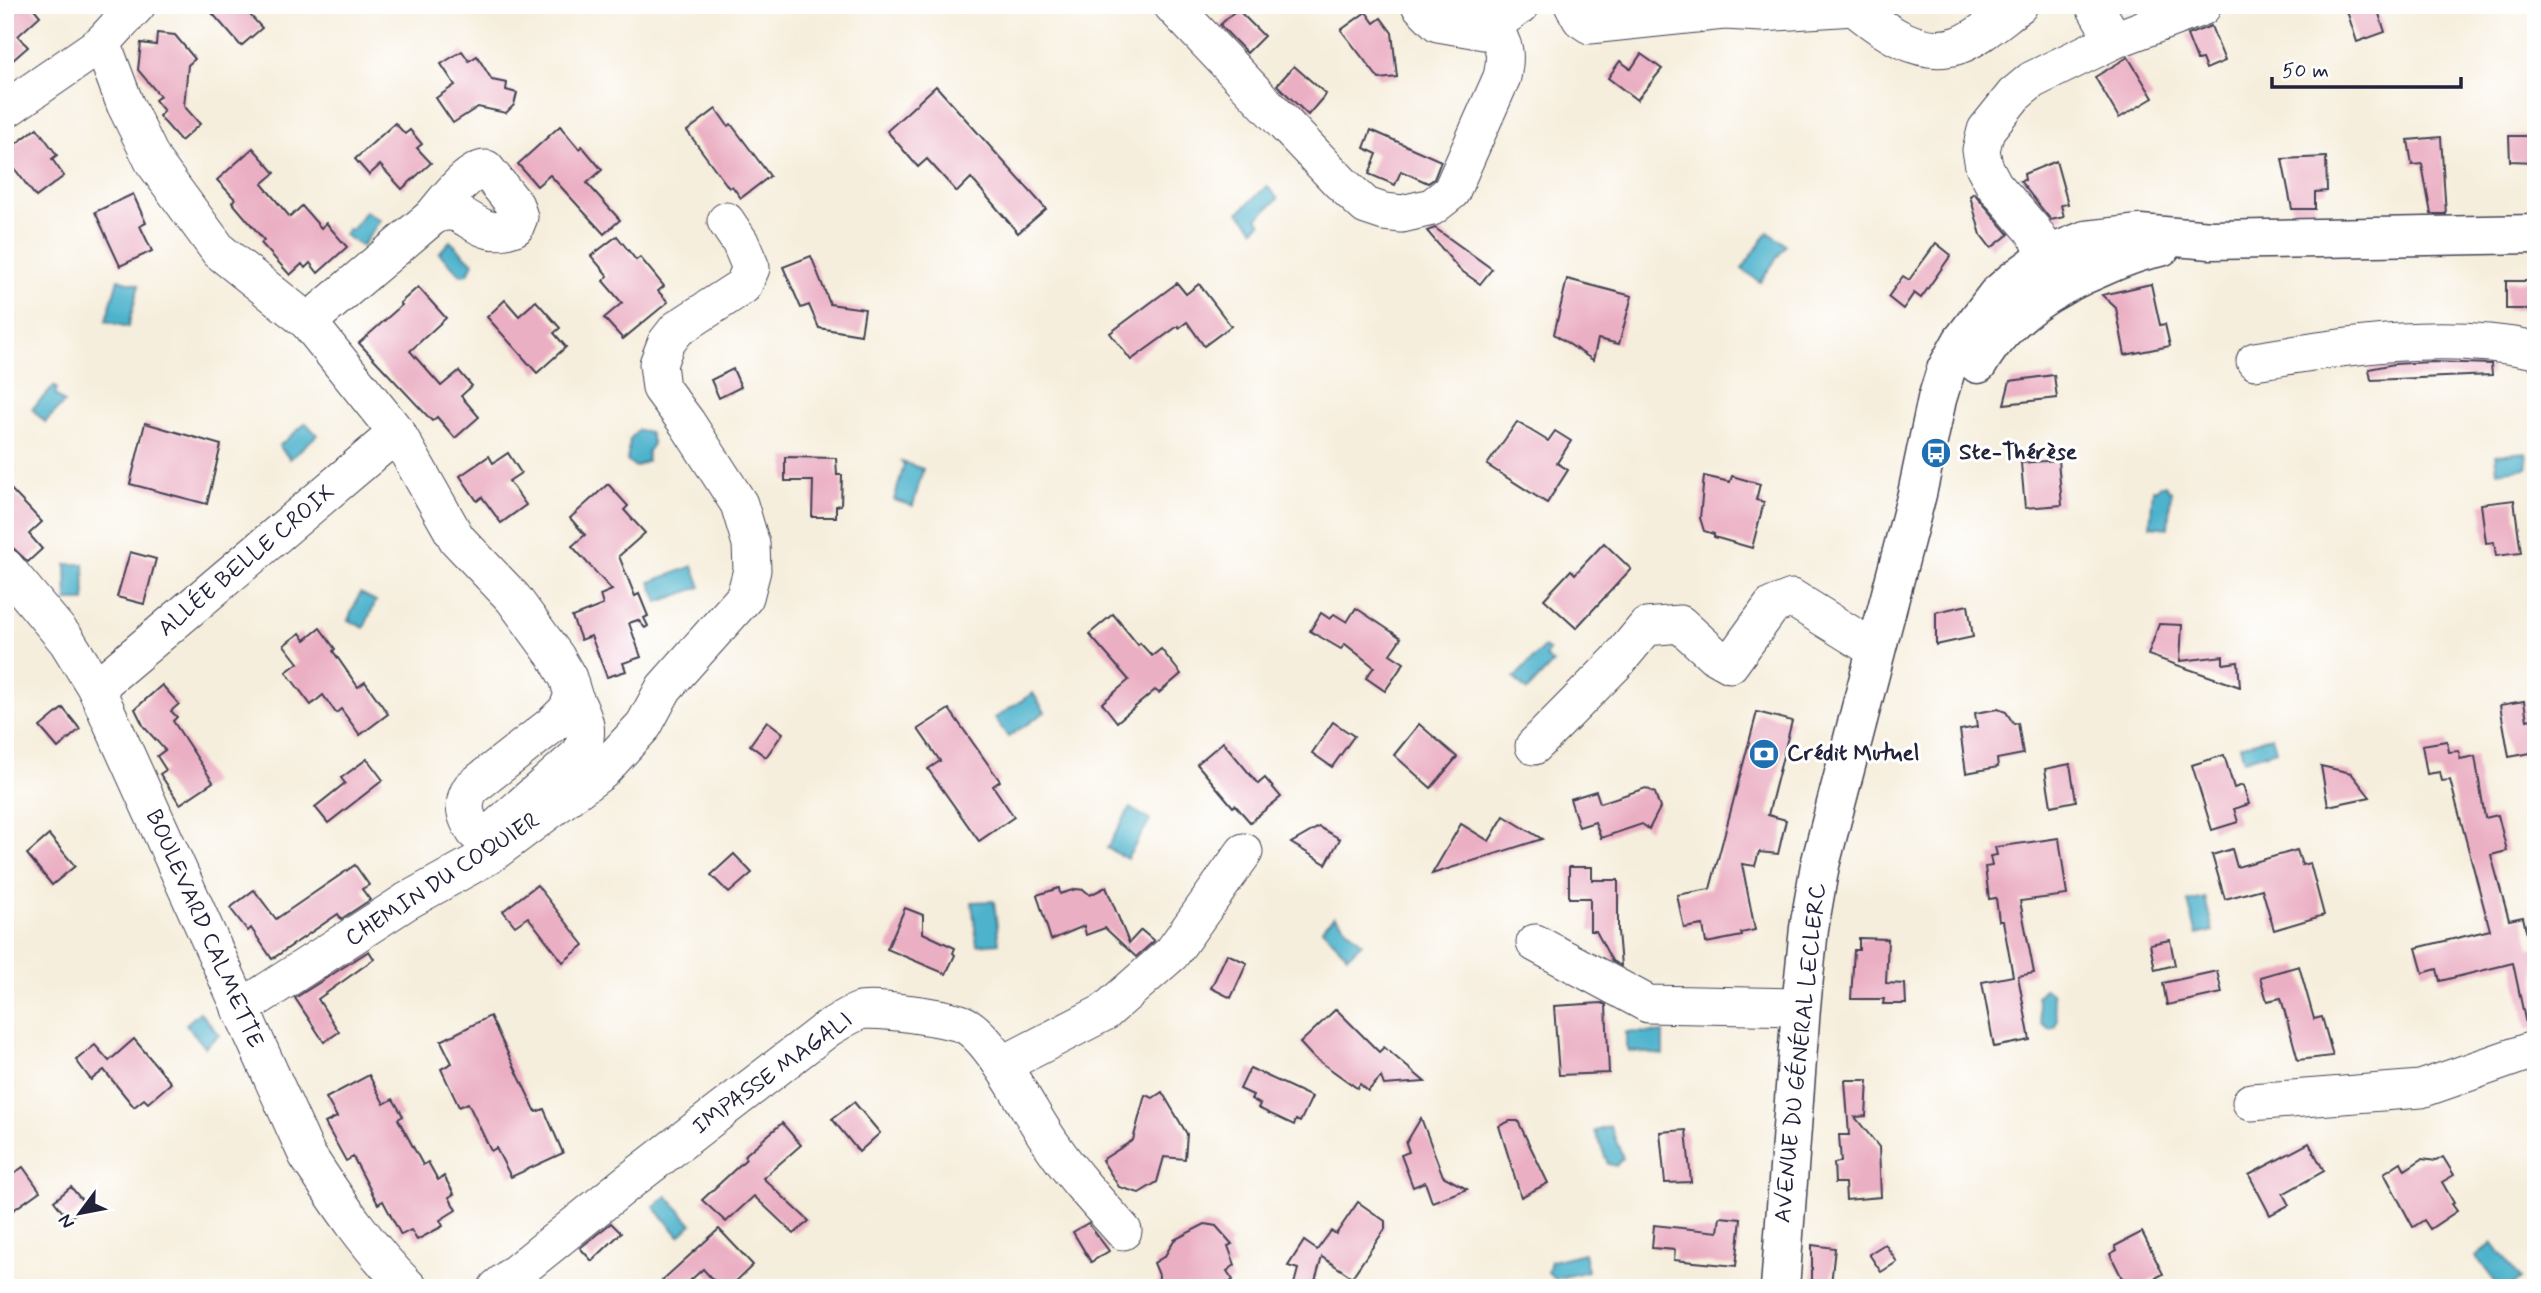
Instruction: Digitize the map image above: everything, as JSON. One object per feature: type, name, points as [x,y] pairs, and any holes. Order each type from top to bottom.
[{"type":"main road","name":"AVENUE DU GÉNÉRAL LECLERC","points":[[1780,1288],[1801,1007],[1809,929],[1820,865],[1874,649],[1917,494],[1937,399],[1946,370],[1962,341],[1997,295],[2058,269],[2086,240],[2140,234],[2211,240],[2536,234]]},
{"type":"street","points":[[5,110],[102,43],[137,5]]},
{"type":"street","points":[[1172,5],[1366,206],[1402,214],[1433,207],[1451,192],[1503,77],[1507,15]]},
{"type":"street","points":[[1420,5],[1438,23],[1484,31],[1507,15]]},
{"type":"street","points":[[1573,5],[1581,19],[1590,25],[1724,11],[1762,13],[1854,7],[1896,38],[1918,46],[1944,49],[1961,45],[2019,5]]},
{"type":"street","points":[[2094,5],[2114,40]]},
{"type":"street","points":[[2058,269],[2032,229],[1994,185],[1984,166],[1982,150],[1986,130],[2014,95],[2032,80],[2114,40],[2202,6]]},
{"type":"street","points":[[102,43],[125,104],[153,162],[219,251],[308,322],[397,433],[457,539],[513,598],[556,657],[568,678],[573,695]]},
{"type":"street","points":[[308,322],[432,217]]},
{"type":"street","name":"CHEMIN DU COQUIER","points":[[240,1010],[407,901],[490,855],[601,772],[644,725],[664,688],[745,597],[752,570],[751,544],[739,504],[662,388],[657,364],[666,343],[677,328],[743,286],[751,268],[740,242],[726,221]]},
{"type":"street","points":[[2255,361],[2323,350],[2409,341],[2509,344],[2536,350]]},
{"type":"street","name":"ALLÉE BELLE CROIX","points":[[96,688],[397,433]]},
{"type":"street","name":"BOULEVARD CALMETTE","points":[[5,567],[67,641],[96,688],[307,1155],[345,1212],[409,1288]]},
{"type":"street","points":[[1534,746],[1617,662],[1646,628],[1680,624],[1714,655],[1730,664],[1772,606],[1792,598],[1874,649]]},
{"type":"street","points":[[1002,1065],[1104,1012],[1172,953],[1244,852]]},
{"type":"street","points":[[1535,943],[1648,1004],[1801,1007]]},
{"type":"street","name":"IMPASSE MAGALI","points":[[497,1288],[805,1045],[827,1029],[862,1010],[925,1016],[965,1025],[1002,1065],[1024,1103],[1071,1172],[1123,1231]]},
{"type":"street","points":[[2251,1102],[2421,1089],[2536,1049]]},
{"type":"water","points":[[1267,186],[1278,199],[1257,218],[1261,223],[1254,229],[1239,212]]},
{"type":"water","points":[[365,211],[380,220],[362,246],[344,235],[348,229],[352,230]]},
{"type":"water","points":[[1768,232],[1786,245],[1760,282],[1742,269]]},
{"type":"water","points":[[450,241],[473,263],[468,274],[461,275],[439,253]]},
{"type":"water","points":[[118,279],[139,285],[128,327],[106,321]]},
{"type":"water","points":[[54,386],[57,389],[55,394],[64,403],[45,422],[32,409]]},
{"type":"water","points":[[306,423],[317,435],[290,459],[279,446]]},
{"type":"water","points":[[638,430],[649,432],[653,444],[648,451],[647,461],[636,467],[627,461],[630,439]]},
{"type":"water","points":[[2526,452],[2528,468],[2497,472],[2495,455]]},
{"type":"water","points":[[902,462],[923,469],[913,506],[894,500],[904,465]]},
{"type":"water","points":[[2165,485],[2171,491],[2168,528],[2150,526],[2153,489]]},
{"type":"water","points":[[66,564],[84,564],[85,601],[67,601]]},
{"type":"water","points":[[693,566],[701,587],[658,602],[650,582]]},
{"type":"water","points":[[360,593],[376,601],[364,628],[348,620]]},
{"type":"water","points":[[1544,647],[1549,651],[1545,656],[1553,663],[1527,691],[1514,678]]},
{"type":"water","points":[[1033,693],[1045,712],[1008,737],[995,718]]},
{"type":"water","points":[[2272,736],[2276,750],[2244,760],[2240,746]]},
{"type":"water","points":[[1130,808],[1150,820],[1127,859],[1107,848]]},
{"type":"water","points":[[2205,898],[2213,931],[2197,935],[2188,902]]},
{"type":"water","points":[[994,901],[999,943],[977,945],[972,902]]},
{"type":"water","points":[[1335,916],[1362,943],[1348,956],[1322,929]]},
{"type":"water","points":[[2044,989],[2052,993],[2057,1020],[2055,1027],[2050,1029],[2042,1023],[2037,996]]},
{"type":"water","points":[[200,1012],[219,1035],[205,1047],[186,1024]]},
{"type":"water","points":[[1626,1032],[1663,1033],[1663,1055],[1629,1051]]},
{"type":"water","points":[[1610,1126],[1623,1158],[1616,1166],[1608,1164],[1595,1131]]},
{"type":"water","points":[[667,1196],[692,1224],[679,1236],[654,1207]]},
{"type":"water","points":[[2493,1243],[2520,1279],[2509,1288],[2500,1288],[2476,1257]]},
{"type":"water","points":[[1584,1253],[1588,1271],[1555,1279],[1548,1272],[1551,1261]]},
{"type":"building","points":[[5,5],[31,5],[40,16],[18,36],[28,47],[5,67]]},
{"type":"building","points":[[205,5],[241,5],[262,28],[241,46]]},
{"type":"building","points":[[2345,5],[2376,5],[2385,32],[2357,42]]},
{"type":"building","points":[[1237,9],[1264,36],[1247,53],[1220,25]]},
{"type":"building","points":[[1366,12],[1374,23],[1381,18],[1392,33],[1397,77],[1379,79],[1341,30]]},
{"type":"building","points":[[2211,26],[2225,61],[2206,69],[2202,59],[2197,60],[2187,35]]},
{"type":"building","points":[[157,33],[175,35],[195,59],[188,65],[184,106],[200,124],[181,141],[159,116],[164,111],[155,100],[160,96],[138,70],[141,43],[156,45]]},
{"type":"building","points":[[462,51],[469,61],[477,56],[492,80],[507,83],[506,90],[517,93],[514,105],[506,113],[478,107],[453,123],[436,98],[455,85],[441,64]]},
{"type":"building","points":[[1641,54],[1662,69],[1637,100],[1608,78],[1620,61],[1631,69]]},
{"type":"building","points":[[2128,57],[2153,98],[2119,118],[2095,77]]},
{"type":"building","points":[[1294,66],[1326,94],[1308,115],[1277,85]]},
{"type":"building","points":[[936,86],[1046,209],[1018,233],[971,178],[957,192],[927,159],[918,167],[887,131]]},
{"type":"building","points":[[716,109],[728,126],[731,124],[770,176],[741,198],[732,186],[729,188],[687,131]]},
{"type":"building","points":[[395,123],[405,134],[410,130],[422,144],[417,148],[431,163],[402,189],[380,165],[369,175],[355,159]]},
{"type":"building","points":[[560,126],[579,149],[582,146],[602,170],[587,183],[620,220],[604,234],[550,175],[537,186],[518,164]]},
{"type":"building","points":[[37,128],[57,155],[52,159],[64,176],[36,197],[5,156],[5,152]]},
{"type":"building","points":[[1371,130],[1441,161],[1434,179],[1428,183],[1401,171],[1395,185],[1369,174],[1377,154],[1364,148]]},
{"type":"building","points":[[2509,136],[2536,136],[2536,162],[2510,161]]},
{"type":"building","points":[[2441,137],[2446,214],[2431,214],[2422,164],[2412,165],[2408,140]]},
{"type":"building","points":[[253,148],[275,173],[262,184],[290,217],[302,206],[321,228],[326,223],[347,247],[318,273],[310,263],[305,268],[302,264],[290,275],[261,243],[264,240],[232,202],[235,199],[217,180]]},
{"type":"building","points":[[2326,157],[2327,191],[2315,192],[2315,209],[2292,209],[2282,159]]},
{"type":"building","points":[[2056,161],[2068,204],[2061,205],[2064,217],[2051,220],[2020,181],[2025,180],[2024,174]]},
{"type":"building","points":[[1974,193],[2009,234],[1991,248],[1981,235],[1970,196]]},
{"type":"building","points":[[133,194],[146,223],[140,226],[152,251],[120,266],[95,212]]},
{"type":"building","points":[[1435,228],[1492,269],[1480,284],[1459,269],[1427,231]]},
{"type":"building","points":[[617,236],[636,260],[640,257],[664,286],[658,291],[668,302],[623,339],[604,318],[622,303],[603,281],[608,276],[591,256]]},
{"type":"building","points":[[1936,243],[1951,255],[1921,298],[1914,293],[1903,309],[1888,297],[1903,276],[1909,280]]},
{"type":"building","points":[[811,256],[830,304],[865,309],[861,335],[819,328],[809,305],[801,308],[783,267]]},
{"type":"building","points":[[1567,279],[1632,296],[1619,344],[1598,339],[1593,360],[1554,334]]},
{"type":"building","points":[[2506,281],[2533,281],[2534,309],[2506,309]]},
{"type":"building","points":[[1177,283],[1186,294],[1199,284],[1231,326],[1204,346],[1187,322],[1131,360],[1110,333]]},
{"type":"building","points":[[2151,284],[2160,325],[2165,324],[2170,346],[2125,355],[2116,308],[2102,295]]},
{"type":"building","points":[[418,287],[446,318],[410,351],[441,386],[459,371],[472,386],[461,396],[479,417],[455,438],[437,417],[432,421],[359,343]]},
{"type":"building","points":[[505,300],[519,316],[536,301],[560,328],[554,333],[566,347],[537,373],[487,317]]},
{"type":"building","points":[[2394,364],[2491,364],[2492,375],[2371,380],[2369,369]]},
{"type":"building","points":[[733,369],[741,387],[719,398],[711,380]]},
{"type":"building","points":[[2054,375],[2057,398],[2004,404],[2010,381]]},
{"type":"building","points":[[1517,422],[1548,441],[1555,431],[1571,441],[1557,463],[1568,470],[1547,503],[1487,465]]},
{"type":"building","points":[[145,423],[221,445],[207,504],[130,484]]},
{"type":"building","points":[[508,453],[521,473],[509,481],[526,505],[501,523],[482,497],[477,501],[460,476],[489,456],[493,463]]},
{"type":"building","points":[[785,457],[836,458],[837,475],[842,475],[841,505],[836,506],[836,517],[812,517],[813,481],[785,481]]},
{"type":"building","points":[[2058,460],[2062,505],[2025,508],[2021,463]]},
{"type":"building","points":[[1704,476],[1730,482],[1732,476],[1760,484],[1756,500],[1764,502],[1752,548],[1714,537],[1714,534],[1704,531],[1700,518]]},
{"type":"building","points":[[5,483],[42,522],[29,534],[42,549],[28,562],[13,548],[5,547]]},
{"type":"building","points":[[608,484],[628,506],[624,510],[645,533],[619,556],[635,596],[639,594],[648,616],[644,618],[648,626],[645,628],[638,620],[629,623],[641,657],[623,663],[626,671],[607,677],[591,636],[581,640],[572,617],[603,605],[600,595],[612,590],[572,546],[585,535],[570,518]]},
{"type":"building","points":[[2514,500],[2521,553],[2496,556],[2494,542],[2486,543],[2481,504]]},
{"type":"building","points":[[1604,543],[1631,569],[1576,628],[1544,599],[1571,570],[1575,574]]},
{"type":"building","points":[[130,552],[156,559],[144,604],[117,597]]},
{"type":"building","points":[[1968,605],[1973,637],[1936,645],[1936,612]]},
{"type":"building","points":[[1356,608],[1401,638],[1390,654],[1404,663],[1385,691],[1366,678],[1374,667],[1345,644],[1341,649],[1310,631],[1321,613],[1330,619],[1334,614],[1347,622]]},
{"type":"building","points":[[1113,614],[1138,645],[1140,643],[1152,656],[1161,649],[1181,674],[1159,693],[1155,690],[1117,722],[1102,703],[1129,680],[1089,634]]},
{"type":"building","points":[[2159,624],[2182,625],[2180,661],[2223,656],[2223,664],[2238,662],[2240,687],[2148,655]]},
{"type":"building","points":[[320,628],[358,687],[365,682],[388,714],[360,735],[341,709],[336,713],[323,695],[311,705],[286,672],[298,663],[284,645],[300,633],[305,640]]},
{"type":"building","points":[[162,685],[179,704],[171,711],[177,717],[173,721],[213,782],[180,804],[160,774],[166,770],[157,756],[165,750],[144,727],[135,709]]},
{"type":"building","points":[[2524,701],[2527,720],[2536,718],[2536,752],[2509,757],[2500,705]]},
{"type":"building","points":[[63,708],[80,729],[58,748],[40,727]]},
{"type":"building","points":[[949,709],[1000,781],[993,786],[1014,817],[979,841],[928,769],[940,761],[918,729]]},
{"type":"building","points":[[1998,709],[2006,712],[2014,724],[2018,723],[2023,754],[1997,759],[1998,767],[1966,773],[1960,730],[1977,727],[1975,713]]},
{"type":"building","points":[[1757,712],[1792,721],[1768,815],[1786,820],[1778,854],[1759,852],[1755,866],[1742,864],[1755,930],[1741,933],[1742,936],[1706,943],[1703,925],[1684,928],[1677,895],[1710,889]]},
{"type":"building","points":[[767,721],[783,733],[766,757],[750,745]]},
{"type":"building","points":[[1333,722],[1354,736],[1332,767],[1312,753]]},
{"type":"building","points":[[1419,724],[1457,757],[1431,788],[1394,755]]},
{"type":"building","points":[[2447,741],[2449,752],[2459,751],[2460,759],[2475,756],[2485,818],[2498,815],[2507,851],[2491,855],[2509,920],[2523,917],[2530,948],[2536,947],[2536,1028],[2527,1029],[2513,963],[2440,981],[2437,969],[2423,973],[2416,948],[2490,930],[2450,780],[2442,781],[2440,772],[2427,774],[2422,745]]},
{"type":"building","points":[[1223,742],[1258,784],[1265,778],[1281,797],[1250,822],[1235,805],[1233,807],[1197,764]]},
{"type":"building","points":[[2224,755],[2234,788],[2243,785],[2249,804],[2234,809],[2238,822],[2212,830],[2192,765]]},
{"type":"building","points":[[367,759],[383,780],[328,823],[315,807],[345,783],[341,778]]},
{"type":"building","points":[[2070,764],[2076,801],[2051,806],[2045,769]]},
{"type":"building","points":[[2321,766],[2351,773],[2370,797],[2328,806]]},
{"type":"building","points":[[1646,788],[1655,793],[1660,808],[1649,829],[1642,824],[1601,838],[1595,822],[1579,827],[1570,799],[1596,791],[1600,803]]},
{"type":"building","points":[[1504,816],[1542,839],[1432,874],[1461,824],[1489,841]]},
{"type":"building","points":[[1319,827],[1340,839],[1326,864],[1291,843]]},
{"type":"building","points":[[49,835],[75,866],[52,885],[27,854]]},
{"type":"building","points":[[2059,838],[2067,895],[2020,901],[2034,973],[2018,976],[2030,1040],[1994,1047],[1982,982],[2013,976],[1996,898],[1989,899],[1985,867],[1992,866],[1990,856],[1997,855],[1995,847]]},
{"type":"building","points":[[2232,849],[2237,867],[2297,850],[2302,865],[2310,863],[2324,915],[2274,930],[2262,889],[2225,899],[2212,855]]},
{"type":"building","points":[[734,854],[752,873],[729,893],[711,875]]},
{"type":"building","points":[[355,865],[369,885],[362,889],[370,900],[341,919],[338,914],[272,959],[251,928],[248,931],[230,908],[254,890],[276,919]]},
{"type":"building","points":[[1569,867],[1592,867],[1592,880],[1618,880],[1621,966],[1612,961],[1596,931],[1590,931],[1590,898],[1569,898]]},
{"type":"building","points":[[537,885],[584,945],[563,962],[528,917],[515,926],[503,911]]},
{"type":"building","points":[[1106,887],[1129,943],[1141,930],[1154,941],[1136,957],[1105,928],[1086,935],[1084,926],[1051,940],[1037,895],[1059,888],[1060,894],[1076,889],[1084,890],[1090,895]]},
{"type":"building","points":[[905,908],[923,915],[923,933],[955,948],[955,955],[946,974],[887,949]]},
{"type":"building","points":[[1859,938],[1888,939],[1886,983],[1905,984],[1906,1004],[1883,1004],[1884,999],[1851,999],[1854,950],[1859,950]]},
{"type":"building","points":[[2170,940],[2175,965],[2155,970],[2150,944]]},
{"type":"building","points":[[369,951],[374,959],[318,999],[339,1032],[324,1042],[295,998]]},
{"type":"building","points":[[1227,954],[1247,963],[1231,998],[1211,988]]},
{"type":"building","points":[[2299,966],[2314,1019],[2322,1017],[2333,1056],[2298,1060],[2281,998],[2267,1001],[2260,977]]},
{"type":"building","points":[[2217,971],[2222,993],[2167,1005],[2163,983]]},
{"type":"building","points":[[1606,1005],[1609,1073],[1559,1075],[1554,1006]]},
{"type":"building","points":[[1336,1009],[1379,1052],[1384,1047],[1425,1082],[1384,1085],[1381,1077],[1368,1091],[1360,1084],[1357,1088],[1312,1056],[1300,1043]]},
{"type":"building","points":[[490,1016],[536,1112],[544,1109],[563,1153],[511,1177],[496,1148],[491,1151],[468,1103],[459,1107],[441,1069],[452,1063],[441,1041]]},
{"type":"building","points":[[134,1039],[171,1083],[148,1103],[144,1099],[134,1107],[104,1070],[91,1080],[76,1060],[95,1045],[109,1061]]},
{"type":"building","points":[[1250,1068],[1312,1097],[1300,1122],[1296,1120],[1294,1125],[1258,1108],[1260,1104],[1251,1099],[1253,1095],[1240,1089]]},
{"type":"building","points":[[369,1075],[384,1104],[393,1099],[403,1116],[398,1119],[423,1165],[428,1162],[438,1180],[444,1176],[454,1194],[449,1197],[456,1210],[440,1220],[443,1226],[417,1240],[411,1230],[401,1235],[383,1201],[378,1204],[353,1157],[346,1161],[325,1123],[337,1117],[326,1098]]},
{"type":"building","points":[[1845,1080],[1868,1080],[1866,1116],[1855,1117],[1879,1147],[1881,1197],[1846,1200],[1845,1183],[1835,1183],[1834,1163],[1841,1162],[1839,1135],[1849,1135]]},
{"type":"building","points":[[1162,1092],[1187,1134],[1185,1159],[1164,1157],[1157,1182],[1139,1193],[1119,1187],[1102,1160],[1133,1140],[1145,1095],[1153,1098]]},
{"type":"building","points":[[854,1102],[880,1133],[859,1152],[832,1119]]},
{"type":"building","points":[[1421,1118],[1443,1176],[1467,1189],[1432,1202],[1425,1182],[1413,1187],[1401,1155],[1409,1152],[1406,1143]]},
{"type":"building","points":[[1518,1121],[1548,1183],[1521,1197],[1499,1126]]},
{"type":"building","points":[[782,1123],[801,1145],[763,1178],[809,1221],[794,1234],[754,1196],[726,1222],[702,1200],[746,1159],[744,1156]]},
{"type":"building","points":[[1686,1130],[1691,1182],[1665,1183],[1660,1132]]},
{"type":"building","points":[[2309,1143],[2324,1171],[2283,1194],[2289,1205],[2270,1215],[2249,1175]]},
{"type":"building","points":[[2443,1157],[2454,1175],[2442,1182],[2457,1211],[2430,1229],[2424,1220],[2413,1227],[2384,1173],[2401,1162],[2405,1170],[2422,1159],[2436,1161]]},
{"type":"building","points":[[23,1167],[40,1191],[5,1216],[5,1180]]},
{"type":"building","points":[[71,1187],[86,1205],[68,1219],[54,1201]]},
{"type":"building","points":[[1358,1202],[1385,1221],[1385,1229],[1352,1277],[1322,1257],[1313,1288],[1293,1288],[1298,1269],[1288,1266],[1304,1241],[1317,1250],[1331,1231],[1336,1234]]},
{"type":"building","points":[[1720,1217],[1741,1219],[1736,1266],[1674,1260],[1675,1250],[1652,1248],[1654,1225],[1718,1232]]},
{"type":"building","points":[[611,1223],[621,1233],[592,1261],[580,1248]]},
{"type":"building","points":[[1088,1223],[1109,1251],[1091,1262],[1073,1232]]},
{"type":"building","points":[[1205,1224],[1216,1226],[1232,1244],[1228,1246],[1235,1265],[1227,1271],[1233,1280],[1221,1288],[1158,1288],[1159,1275],[1154,1263],[1165,1256],[1174,1240]]},
{"type":"building","points":[[719,1229],[753,1265],[729,1288],[720,1288],[703,1269],[682,1288],[663,1288],[659,1283]]},
{"type":"building","points":[[2142,1232],[2163,1274],[2137,1288],[2127,1288],[2110,1254],[2117,1250],[2115,1246]]},
{"type":"building","points":[[1885,1244],[1897,1262],[1881,1272],[1869,1254]]},
{"type":"building","points":[[1812,1245],[1835,1248],[1831,1284],[1812,1284]]},
{"type":"place","name":"Ste-Thérèse","points":[[1936,453]]},
{"type":"place","name":"Crédit Mutuel","points":[[1764,754]]}]
